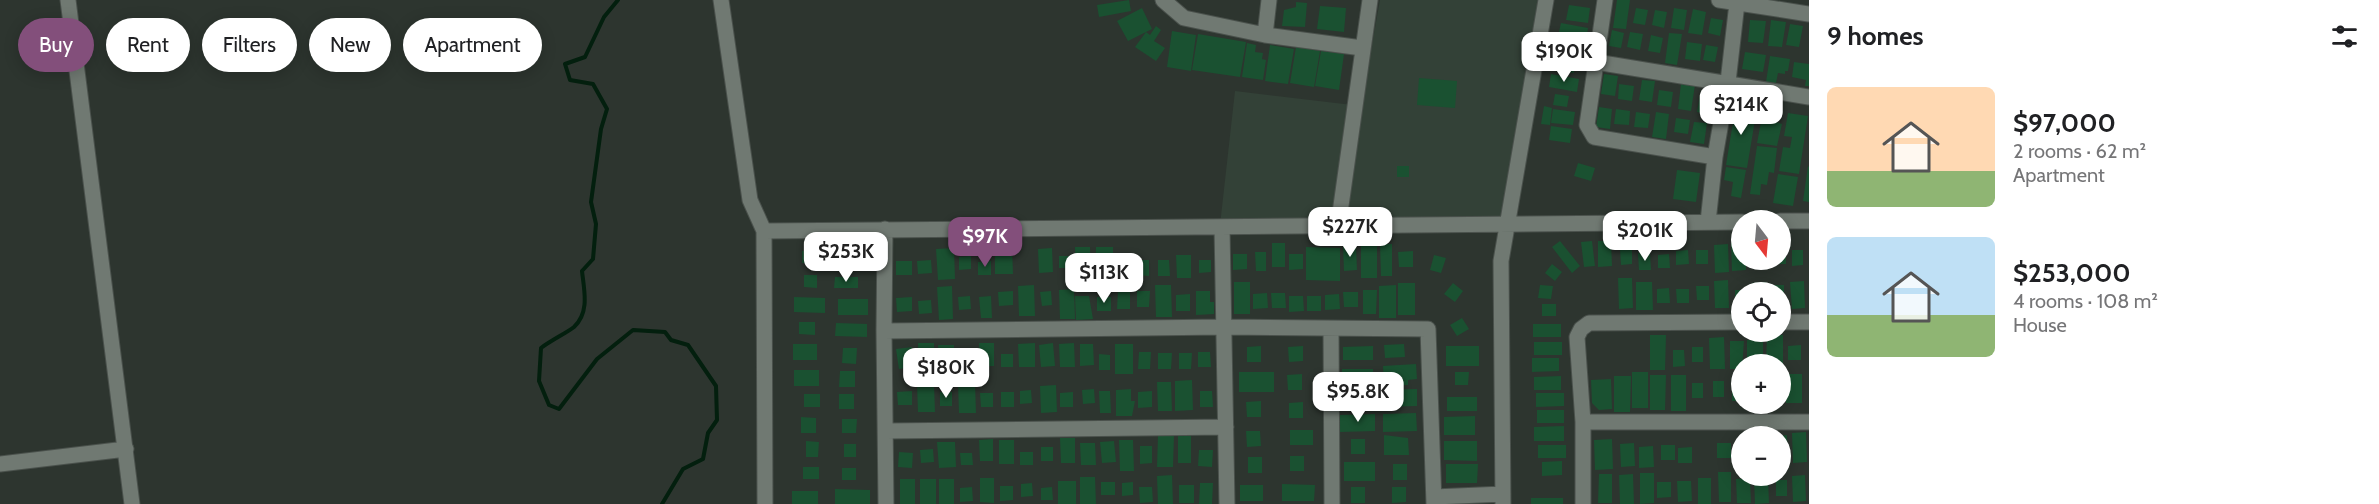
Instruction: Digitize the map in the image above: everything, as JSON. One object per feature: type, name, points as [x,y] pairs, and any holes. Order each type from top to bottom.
[{"type":"street","points":[[69,0],[132,504]]},
{"type":"street","points":[[722,0],[750,200],[764,231],[765,504]]},
{"type":"street","points":[[1163,0],[1184,18],[1265,35],[1362,48]]},
{"type":"street","points":[[1265,35],[1269,0]]},
{"type":"street","points":[[1338,227],[1370,0]]},
{"type":"street","points":[[885,331],[1224,327],[1428,329],[1434,501],[1503,499],[1501,261],[1546,0]]},
{"type":"street","points":[[1605,0],[1587,125],[1589,133],[1594,137],[1715,157]]},
{"type":"street","points":[[1719,0],[1809,14]]},
{"type":"street","points":[[1708,222],[1737,3]]},
{"type":"street","points":[[1596,62],[1809,97]]},
{"type":"street","points":[[1791,221],[1809,221]]},
{"type":"street","points":[[764,231],[1222,226],[1338,227],[1506,222],[1731,222]]},
{"type":"street","points":[[1222,226],[1227,504]]},
{"type":"street","points":[[885,229],[886,504]]},
{"type":"street","points":[[1584,504],[1583,422],[1577,337],[1581,329],[1589,323],[1731,322]]},
{"type":"street","points":[[1791,322],[1809,322]]},
{"type":"street","points":[[1331,329],[1332,504]]},
{"type":"street","points":[[1583,422],[1809,422]]},
{"type":"street","points":[[886,431],[1226,427]]},
{"type":"street","points":[[0,464],[126,449]]},
{"type":"shaded area","points":[[1380,0],[1540,0],[1505,220],[1220,225],[1235,91],[1361,106]]},
{"type":"building","points":[[1129,0],[1131,11],[1099,17],[1097,5]]},
{"type":"building","points":[[1617,0],[1630,0],[1626,29],[1613,28]]},
{"type":"building","points":[[1296,2],[1307,3],[1305,27],[1282,26],[1284,10],[1296,7]]},
{"type":"building","points":[[1569,5],[1590,8],[1588,23],[1566,20]]},
{"type":"building","points":[[1320,6],[1346,8],[1344,32],[1317,29]]},
{"type":"building","points":[[1142,8],[1152,29],[1128,41],[1117,21]]},
{"type":"building","points":[[1636,8],[1648,10],[1645,25],[1633,23]]},
{"type":"building","points":[[1674,8],[1687,10],[1684,30],[1671,28]]},
{"type":"building","points":[[1693,9],[1706,12],[1702,35],[1688,33]]},
{"type":"building","points":[[1655,10],[1667,12],[1664,28],[1652,25]]},
{"type":"building","points":[[1711,18],[1723,20],[1720,36],[1708,33]]},
{"type":"building","points":[[1750,20],[1766,21],[1763,43],[1748,42]]},
{"type":"building","points":[[1771,20],[1786,22],[1782,47],[1768,46]]},
{"type":"building","points":[[1561,23],[1588,28],[1586,41],[1558,36]]},
{"type":"building","points":[[1790,24],[1803,26],[1799,47],[1786,45]]},
{"type":"building","points":[[1156,26],[1161,30],[1154,41],[1165,48],[1156,61],[1135,47],[1146,32],[1150,35]]},
{"type":"building","points":[[1612,30],[1624,33],[1621,48],[1609,46]]},
{"type":"building","points":[[1172,31],[1196,35],[1191,71],[1167,67]]},
{"type":"building","points":[[1630,32],[1643,34],[1640,50],[1627,47]]},
{"type":"building","points":[[1669,33],[1682,34],[1677,65],[1665,63]]},
{"type":"building","points":[[1198,34],[1246,42],[1240,77],[1192,70]]},
{"type":"building","points":[[1651,35],[1663,38],[1660,53],[1648,51]]},
{"type":"building","points":[[1556,40],[1584,45],[1582,58],[1554,53]]},
{"type":"building","points":[[1687,42],[1702,44],[1700,61],[1685,59]]},
{"type":"building","points":[[1247,43],[1256,45],[1255,52],[1263,53],[1262,59],[1266,60],[1263,80],[1242,77]]},
{"type":"building","points":[[1270,45],[1294,49],[1288,84],[1265,81]]},
{"type":"building","points":[[1706,45],[1718,47],[1715,62],[1703,60]]},
{"type":"building","points":[[1296,47],[1320,51],[1314,87],[1290,83]]},
{"type":"building","points":[[1321,51],[1344,54],[1339,90],[1315,86]]},
{"type":"building","points":[[1745,52],[1766,55],[1763,72],[1742,69]]},
{"type":"building","points":[[1770,56],[1790,59],[1788,71],[1785,71],[1785,74],[1778,73],[1776,83],[1766,82]]},
{"type":"building","points":[[1561,60],[1575,62],[1574,73],[1560,71]]},
{"type":"building","points":[[1794,62],[1809,64],[1809,86],[1805,86],[1806,80],[1792,77]]},
{"type":"building","points":[[1551,74],[1579,79],[1577,92],[1549,87]]},
{"type":"building","points":[[1604,74],[1618,76],[1615,96],[1601,94]]},
{"type":"building","points":[[1419,78],[1457,81],[1455,108],[1417,105]]},
{"type":"building","points":[[1642,80],[1655,81],[1652,102],[1639,100]]},
{"type":"building","points":[[1619,84],[1634,86],[1632,101],[1618,99]]},
{"type":"building","points":[[1681,84],[1695,85],[1691,111],[1678,109]]},
{"type":"building","points":[[1659,90],[1673,92],[1671,107],[1657,105]]},
{"type":"building","points":[[1555,94],[1569,96],[1567,107],[1553,105]]},
{"type":"building","points":[[1700,95],[1711,97],[1708,114],[1697,112]]},
{"type":"building","points":[[1736,104],[1757,108],[1747,168],[1726,165]]},
{"type":"building","points":[[1544,106],[1552,108],[1550,125],[1541,124]]},
{"type":"building","points":[[1599,107],[1612,109],[1610,129],[1596,127]]},
{"type":"building","points":[[1553,109],[1575,112],[1573,125],[1551,123]]},
{"type":"building","points":[[1616,109],[1630,111],[1629,125],[1614,124]]},
{"type":"building","points":[[1636,112],[1650,114],[1648,128],[1634,127]]},
{"type":"building","points":[[1656,112],[1669,114],[1666,139],[1652,137]]},
{"type":"building","points":[[1788,113],[1808,116],[1799,174],[1779,171],[1783,147],[1790,148],[1792,137],[1784,136]]},
{"type":"building","points":[[1762,117],[1782,124],[1777,146],[1757,143]]},
{"type":"building","points":[[1676,118],[1690,120],[1688,134],[1674,132]]},
{"type":"building","points":[[1694,122],[1707,123],[1704,144],[1690,142]]},
{"type":"building","points":[[1551,126],[1572,129],[1570,143],[1549,140]]},
{"type":"building","points":[[1757,146],[1777,148],[1774,173],[1769,172],[1767,185],[1761,184],[1760,195],[1750,194]]},
{"type":"building","points":[[1578,163],[1595,168],[1591,181],[1574,176]]},
{"type":"building","points":[[1397,166],[1409,166],[1409,177],[1397,177]]},
{"type":"building","points":[[1726,167],[1746,170],[1741,198],[1731,196],[1733,182],[1724,180]]},
{"type":"building","points":[[1809,167],[1809,202],[1803,201]]},
{"type":"building","points":[[1677,170],[1700,173],[1696,202],[1673,199]]},
{"type":"building","points":[[1778,174],[1798,177],[1793,206],[1773,203]]},
{"type":"building","points":[[1560,241],[1580,266],[1572,273],[1552,247]]},
{"type":"building","points":[[1592,241],[1595,266],[1584,267],[1581,242]]},
{"type":"building","points":[[1598,241],[1611,241],[1612,266],[1598,267]]},
{"type":"building","points":[[1272,243],[1285,243],[1285,267],[1272,267]]},
{"type":"building","points":[[1380,244],[1392,244],[1392,276],[1381,276]]},
{"type":"building","points":[[1728,244],[1729,272],[1715,273],[1714,245]]},
{"type":"building","points":[[1012,245],[1013,274],[995,274],[995,246]]},
{"type":"building","points":[[1343,246],[1356,246],[1357,270],[1344,271]]},
{"type":"building","points":[[1361,246],[1377,246],[1377,278],[1361,278]]},
{"type":"building","points":[[1075,247],[1090,247],[1091,273],[1076,273]]},
{"type":"building","points":[[1096,247],[1113,247],[1113,281],[1095,281]]},
{"type":"building","points":[[1306,247],[1340,248],[1340,281],[1306,280]]},
{"type":"building","points":[[954,248],[955,279],[938,280],[936,249]]},
{"type":"building","points":[[1052,248],[1053,272],[1039,273],[1038,249]]},
{"type":"building","points":[[1620,249],[1632,249],[1632,264],[1621,265]]},
{"type":"building","points":[[1688,250],[1689,264],[1676,265],[1676,251]]},
{"type":"building","points":[[1696,250],[1708,250],[1708,264],[1696,264]]},
{"type":"building","points":[[1792,250],[1803,250],[1803,265],[1792,266]]},
{"type":"building","points":[[802,251],[817,251],[816,263],[802,263]]},
{"type":"building","points":[[1413,251],[1413,267],[1399,267],[1398,252]]},
{"type":"building","points":[[1255,252],[1266,252],[1266,271],[1256,271]]},
{"type":"building","points":[[834,253],[866,253],[866,267],[834,266]]},
{"type":"building","points":[[1638,253],[1650,253],[1651,270],[1639,270]]},
{"type":"building","points":[[1233,254],[1247,254],[1247,269],[1233,270]]},
{"type":"building","points":[[1289,254],[1303,254],[1303,269],[1289,270]]},
{"type":"building","points":[[1669,254],[1670,268],[1658,268],[1658,255]]},
{"type":"building","points":[[1176,255],[1191,255],[1191,278],[1177,278]]},
{"type":"building","points":[[1434,255],[1446,258],[1441,273],[1430,270]]},
{"type":"building","points":[[971,256],[971,269],[959,270],[959,257]]},
{"type":"building","points":[[1059,256],[1070,256],[1070,268],[1059,268]]},
{"type":"building","points":[[931,260],[932,273],[918,274],[917,261]]},
{"type":"building","points":[[1136,260],[1149,260],[1149,276],[1136,275]]},
{"type":"building","points":[[1158,260],[1169,260],[1170,276],[1158,276]]},
{"type":"building","points":[[1199,260],[1211,260],[1211,272],[1199,273]]},
{"type":"building","points":[[896,261],[912,261],[912,275],[896,275]]},
{"type":"building","points":[[991,261],[991,275],[978,275],[978,262]]},
{"type":"building","points":[[1117,261],[1131,261],[1131,275],[1117,275]]},
{"type":"building","points":[[1552,264],[1562,272],[1555,281],[1545,273]]},
{"type":"building","points":[[804,275],[817,275],[817,288],[804,287]]},
{"type":"building","points":[[835,277],[858,277],[858,288],[834,288]]},
{"type":"building","points":[[1618,278],[1632,278],[1633,308],[1619,309]]},
{"type":"building","points":[[1728,280],[1729,308],[1715,308],[1714,281]]},
{"type":"building","points":[[1804,281],[1805,308],[1792,309],[1790,282]]},
{"type":"building","points":[[1234,282],[1250,282],[1250,314],[1234,314]]},
{"type":"building","points":[[1636,282],[1652,282],[1653,310],[1636,310]]},
{"type":"building","points":[[1398,283],[1415,283],[1415,315],[1398,315]]},
{"type":"building","points":[[1453,283],[1463,291],[1455,302],[1444,294]]},
{"type":"building","points":[[1034,285],[1035,316],[1019,316],[1018,286]]},
{"type":"building","points":[[1155,285],[1171,285],[1172,317],[1156,317]]},
{"type":"building","points":[[1396,285],[1396,318],[1379,318],[1379,286]]},
{"type":"building","points":[[1540,285],[1553,286],[1551,299],[1538,298]]},
{"type":"building","points":[[952,286],[953,319],[939,320],[937,287]]},
{"type":"building","points":[[1696,286],[1709,286],[1709,300],[1697,300]]},
{"type":"building","points":[[1669,288],[1670,303],[1657,303],[1657,289]]},
{"type":"building","points":[[1074,289],[1075,319],[1060,319],[1059,290]]},
{"type":"building","points":[[1676,289],[1689,289],[1689,303],[1677,303]]},
{"type":"building","points":[[1363,290],[1377,290],[1376,314],[1363,314]]},
{"type":"building","points":[[1013,291],[1013,305],[999,306],[998,292]]},
{"type":"building","points":[[1051,291],[1052,305],[1042,306],[1040,292]]},
{"type":"building","points":[[1118,291],[1130,292],[1130,309],[1117,309]]},
{"type":"building","points":[[1137,291],[1150,291],[1149,307],[1137,307]]},
{"type":"building","points":[[1196,291],[1210,291],[1210,302],[1214,302],[1214,314],[1196,315]]},
{"type":"building","points":[[1343,292],[1358,292],[1358,307],[1344,307]]},
{"type":"building","points":[[1267,293],[1268,308],[1253,309],[1253,294]]},
{"type":"building","points":[[1271,293],[1285,293],[1286,308],[1272,308]]},
{"type":"building","points":[[1190,294],[1190,311],[1176,311],[1176,295]]},
{"type":"building","points":[[1339,294],[1340,309],[1325,310],[1325,295]]},
{"type":"building","points":[[970,296],[971,309],[959,310],[958,297]]},
{"type":"building","points":[[991,296],[992,318],[981,318],[979,297]]},
{"type":"building","points":[[1075,296],[1089,296],[1093,319],[1076,320]]},
{"type":"building","points":[[1289,296],[1303,296],[1304,311],[1289,312]]},
{"type":"building","points":[[1307,296],[1321,296],[1321,311],[1307,311]]},
{"type":"building","points":[[794,297],[825,298],[825,313],[794,312]]},
{"type":"building","points":[[912,297],[912,311],[897,312],[896,298]]},
{"type":"building","points":[[1097,297],[1111,297],[1111,311],[1097,311]]},
{"type":"building","points":[[838,299],[868,299],[868,315],[838,315]]},
{"type":"building","points":[[931,300],[932,313],[919,314],[918,301]]},
{"type":"building","points":[[1542,304],[1556,304],[1556,316],[1542,316]]},
{"type":"building","points":[[1462,318],[1469,329],[1457,336],[1450,325]]},
{"type":"building","points":[[799,322],[815,322],[815,335],[799,334]]},
{"type":"building","points":[[836,323],[867,324],[867,337],[835,336]]},
{"type":"building","points":[[1533,324],[1561,324],[1561,337],[1533,337]]},
{"type":"building","points":[[1650,335],[1666,335],[1665,370],[1650,370]]},
{"type":"building","points":[[1724,337],[1725,369],[1710,369],[1709,338]]},
{"type":"building","points":[[1730,341],[1744,342],[1743,354],[1731,354],[1730,369]]},
{"type":"building","points":[[1534,342],[1562,342],[1562,355],[1534,355]]},
{"type":"building","points":[[1747,342],[1763,342],[1763,354],[1747,354]]},
{"type":"building","points":[[1767,342],[1783,342],[1783,354],[1766,354]]},
{"type":"building","points":[[918,343],[934,343],[935,373],[919,374]]},
{"type":"building","points":[[979,343],[994,343],[994,366],[980,366]]},
{"type":"building","points":[[1035,343],[1035,367],[1019,367],[1018,344]]},
{"type":"building","points":[[1053,343],[1055,366],[1041,367],[1039,345]]},
{"type":"building","points":[[1074,343],[1075,367],[1060,367],[1059,344]]},
{"type":"building","points":[[793,344],[817,344],[817,360],[793,360]]},
{"type":"building","points":[[1080,344],[1093,344],[1094,365],[1080,366]]},
{"type":"building","points":[[1115,344],[1133,344],[1133,374],[1115,374]]},
{"type":"building","points":[[1404,344],[1405,357],[1385,358],[1384,345]]},
{"type":"building","points":[[938,345],[954,345],[954,365],[939,366]]},
{"type":"building","points":[[1801,345],[1801,360],[1791,360],[1788,346]]},
{"type":"building","points":[[1261,346],[1261,362],[1247,362],[1247,347]]},
{"type":"building","points":[[1303,346],[1303,361],[1289,362],[1288,347]]},
{"type":"building","points":[[1373,346],[1373,360],[1343,360],[1343,347]]},
{"type":"building","points":[[1446,346],[1479,346],[1479,366],[1446,366]]},
{"type":"building","points":[[912,347],[914,367],[899,369],[896,349]]},
{"type":"building","points":[[1692,347],[1703,347],[1703,362],[1692,362]]},
{"type":"building","points":[[843,348],[857,348],[856,364],[842,363]]},
{"type":"building","points":[[1673,350],[1684,350],[1685,366],[1673,367]]},
{"type":"building","points":[[1139,352],[1151,352],[1150,369],[1138,369]]},
{"type":"building","points":[[1198,352],[1210,352],[1211,367],[1198,367]]},
{"type":"building","points":[[1158,353],[1172,353],[1171,369],[1158,369]]},
{"type":"building","points":[[1179,353],[1192,353],[1191,369],[1179,369]]},
{"type":"building","points":[[1001,354],[1013,354],[1013,367],[1001,367]]},
{"type":"building","points":[[1099,354],[1110,355],[1110,370],[1099,370]]},
{"type":"building","points":[[973,355],[974,368],[960,368],[959,356]]},
{"type":"building","points":[[1532,358],[1559,358],[1559,371],[1532,372]]},
{"type":"building","points":[[1416,364],[1417,379],[1408,380],[1408,385],[1384,386],[1383,366]]},
{"type":"building","points":[[1342,369],[1373,369],[1373,383],[1342,383]]},
{"type":"building","points":[[794,370],[819,370],[819,386],[794,386]]},
{"type":"building","points":[[840,371],[855,371],[855,387],[839,387]]},
{"type":"building","points":[[1239,372],[1274,372],[1274,392],[1239,392]]},
{"type":"building","points":[[1455,372],[1469,372],[1468,385],[1455,385]]},
{"type":"building","points":[[1632,372],[1648,372],[1648,408],[1632,408]]},
{"type":"building","points":[[1302,374],[1302,390],[1288,390],[1287,375]]},
{"type":"building","points":[[1791,374],[1802,374],[1802,403],[1791,403]]},
{"type":"building","points":[[1650,375],[1666,375],[1665,410],[1650,410]]},
{"type":"building","points":[[1671,375],[1686,375],[1686,411],[1671,411]]},
{"type":"building","points":[[1561,376],[1561,390],[1534,390],[1534,377]]},
{"type":"building","points":[[1614,376],[1631,376],[1630,412],[1614,412]]},
{"type":"building","points":[[1611,379],[1612,409],[1599,410],[1592,403],[1591,380]]},
{"type":"building","points":[[1192,380],[1193,410],[1175,411],[1175,381]]},
{"type":"building","points":[[1713,381],[1724,381],[1724,397],[1713,397]]},
{"type":"building","points":[[1157,382],[1171,382],[1172,411],[1158,411]]},
{"type":"building","points":[[958,383],[975,383],[976,413],[959,413]]},
{"type":"building","points":[[1692,383],[1703,383],[1703,398],[1692,398]]},
{"type":"building","points":[[934,384],[935,412],[918,412],[917,385]]},
{"type":"building","points":[[1056,385],[1057,412],[1041,413],[1040,386]]},
{"type":"building","points":[[1094,389],[1095,403],[1083,404],[1082,390]]},
{"type":"building","points":[[1131,389],[1131,401],[1135,401],[1132,416],[1116,416],[1116,390]]},
{"type":"building","points":[[1417,389],[1417,406],[1382,407],[1382,390]]},
{"type":"building","points":[[1031,390],[1032,403],[1020,404],[1020,391]]},
{"type":"building","points":[[1339,390],[1374,390],[1374,407],[1339,407]]},
{"type":"building","points":[[912,391],[912,405],[898,405],[897,392]]},
{"type":"building","points":[[1099,391],[1110,391],[1111,413],[1100,413]]},
{"type":"building","points":[[1152,391],[1152,407],[1138,408],[1138,392]]},
{"type":"building","points":[[1200,391],[1212,391],[1213,407],[1200,407]]},
{"type":"building","points":[[940,392],[952,392],[952,406],[940,406]]},
{"type":"building","points":[[1001,392],[1014,392],[1014,407],[1001,407]]},
{"type":"building","points":[[1073,392],[1073,407],[1060,407],[1060,393]]},
{"type":"building","points":[[980,393],[993,393],[993,407],[981,407]]},
{"type":"building","points":[[1536,393],[1564,393],[1564,406],[1536,407]]},
{"type":"building","points":[[804,394],[820,394],[820,407],[804,407]]},
{"type":"building","points":[[839,394],[854,394],[854,409],[839,409]]},
{"type":"building","points":[[1447,397],[1477,397],[1477,411],[1447,411]]},
{"type":"building","points":[[1261,401],[1261,417],[1247,417],[1246,402]]},
{"type":"building","points":[[1303,402],[1303,418],[1289,418],[1289,403]]},
{"type":"building","points":[[1537,410],[1564,410],[1564,423],[1537,423]]},
{"type":"building","points":[[1416,413],[1417,431],[1383,432],[1383,414]]},
{"type":"building","points":[[1375,414],[1375,431],[1340,432],[1340,415]]},
{"type":"building","points":[[1475,416],[1475,435],[1444,435],[1444,417]]},
{"type":"building","points":[[801,417],[816,418],[816,433],[801,433]]},
{"type":"building","points":[[842,419],[857,419],[856,433],[842,433]]},
{"type":"building","points":[[1564,426],[1564,441],[1534,441],[1534,427]]},
{"type":"building","points":[[1290,430],[1313,430],[1313,445],[1290,445]]},
{"type":"building","points":[[1246,431],[1260,431],[1261,446],[1247,447]]},
{"type":"building","points":[[1806,432],[1807,462],[1793,463],[1792,433]]},
{"type":"building","points":[[1384,435],[1408,438],[1409,455],[1384,455]]},
{"type":"building","points":[[1158,436],[1174,436],[1173,467],[1157,467]]},
{"type":"building","points":[[1178,436],[1191,436],[1191,463],[1178,463]]},
{"type":"building","points":[[1060,438],[1075,438],[1075,463],[1061,463]]},
{"type":"building","points":[[993,439],[993,461],[980,461],[979,440]]},
{"type":"building","points":[[1351,439],[1365,439],[1365,454],[1351,454]]},
{"type":"building","points":[[1612,439],[1613,469],[1595,470],[1594,440]]},
{"type":"building","points":[[999,440],[1014,440],[1014,464],[999,464]]},
{"type":"building","points":[[1119,440],[1133,440],[1134,471],[1120,471]]},
{"type":"building","points":[[806,441],[819,442],[818,457],[806,457]]},
{"type":"building","points":[[1114,441],[1116,462],[1102,463],[1100,442]]},
{"type":"building","points":[[1444,441],[1477,441],[1477,461],[1444,460]]},
{"type":"building","points":[[937,442],[955,442],[956,467],[939,468]]},
{"type":"building","points":[[1080,443],[1095,443],[1096,465],[1081,465]]},
{"type":"building","points":[[1634,443],[1635,466],[1621,467],[1620,444]]},
{"type":"building","points":[[1717,443],[1731,443],[1731,458],[1717,458]]},
{"type":"building","points":[[844,444],[856,444],[856,457],[844,457]]},
{"type":"building","points":[[1538,445],[1566,445],[1566,458],[1538,458]]},
{"type":"building","points":[[1661,445],[1675,445],[1675,460],[1661,460]]},
{"type":"building","points":[[1140,446],[1152,446],[1152,463],[1140,464]]},
{"type":"building","points":[[1653,446],[1654,467],[1639,468],[1639,447]]},
{"type":"building","points":[[1041,447],[1053,447],[1053,461],[1041,461]]},
{"type":"building","points":[[1692,447],[1692,463],[1678,463],[1678,448]]},
{"type":"building","points":[[933,449],[934,462],[921,463],[920,450]]},
{"type":"building","points":[[1199,450],[1213,450],[1212,467],[1198,466]]},
{"type":"building","points":[[899,452],[913,453],[912,468],[898,467]]},
{"type":"building","points":[[1020,452],[1033,452],[1033,465],[1020,465]]},
{"type":"building","points":[[960,453],[972,453],[973,465],[961,465]]},
{"type":"building","points":[[1290,456],[1304,456],[1304,471],[1290,471]]},
{"type":"building","points":[[1248,457],[1262,457],[1262,473],[1248,473]]},
{"type":"building","points":[[1562,461],[1562,475],[1542,476],[1542,462]]},
{"type":"building","points":[[1344,462],[1375,462],[1375,481],[1344,481]]},
{"type":"building","points":[[1393,464],[1407,464],[1407,480],[1393,480]]},
{"type":"building","points":[[1446,464],[1478,464],[1477,483],[1446,483]]},
{"type":"building","points":[[803,467],[819,467],[819,479],[803,479]]},
{"type":"building","points":[[842,468],[856,468],[856,480],[842,480]]},
{"type":"building","points":[[1718,472],[1731,472],[1731,502],[1719,502]]},
{"type":"building","points":[[1640,473],[1654,473],[1654,503],[1640,504]]},
{"type":"building","points":[[1599,474],[1612,474],[1612,503],[1598,503]]},
{"type":"building","points":[[1633,474],[1634,504],[1620,504],[1619,475]]},
{"type":"building","points":[[1172,475],[1173,504],[1158,504],[1157,476]]},
{"type":"building","points":[[1805,475],[1806,501],[1793,502],[1792,476]]},
{"type":"building","points":[[1080,477],[1095,477],[1096,504],[1080,504]]},
{"type":"building","points":[[980,478],[994,478],[994,503],[980,502]]},
{"type":"building","points":[[1698,478],[1711,478],[1711,504],[1698,504]]},
{"type":"building","points":[[900,479],[915,479],[915,504],[900,504]]},
{"type":"building","points":[[920,479],[936,479],[936,504],[920,504]]},
{"type":"building","points":[[939,479],[954,479],[954,504],[939,504]]},
{"type":"building","points":[[1058,481],[1076,481],[1076,504],[1058,504]]},
{"type":"building","points":[[1677,481],[1691,481],[1692,501],[1678,502]]},
{"type":"building","points":[[1101,482],[1115,482],[1115,495],[1101,495]]},
{"type":"building","points":[[1133,482],[1133,495],[1122,496],[1122,483]]},
{"type":"building","points":[[1657,482],[1671,482],[1671,497],[1657,498]]},
{"type":"building","points":[[1032,483],[1033,496],[1021,497],[1021,484]]},
{"type":"building","points":[[1200,483],[1213,483],[1212,504],[1199,504]]},
{"type":"building","points":[[1282,484],[1315,485],[1314,501],[1282,501]]},
{"type":"building","points":[[1179,485],[1194,485],[1194,503],[1179,503]]},
{"type":"building","points":[[1240,485],[1263,485],[1263,501],[1240,501]]},
{"type":"building","points":[[1000,486],[1013,486],[1013,500],[1000,501]]},
{"type":"building","points":[[1736,486],[1750,486],[1751,503],[1737,503]]},
{"type":"building","points":[[1754,486],[1768,486],[1769,503],[1755,504]]},
{"type":"building","points":[[1776,486],[1787,486],[1787,496],[1776,496]]},
{"type":"building","points":[[972,487],[973,501],[960,502],[960,488]]},
{"type":"building","points":[[1052,487],[1053,500],[1041,500],[1041,488]]},
{"type":"building","points":[[1139,487],[1152,487],[1153,502],[1140,503]]},
{"type":"building","points":[[1351,487],[1365,487],[1365,503],[1351,503]]},
{"type":"building","points":[[1392,487],[1406,487],[1406,502],[1392,503]]},
{"type":"building","points":[[835,489],[870,490],[870,504],[835,504]]},
{"type":"building","points":[[792,491],[818,491],[818,504],[792,504]]},
{"type":"building","points":[[1531,498],[1563,498],[1563,504],[1531,504]]},
{"type":"waterway","points":[[618,0],[604,17],[585,57],[565,64],[570,80],[593,84],[607,109],[601,129],[591,202],[596,224],[593,259],[582,271],[585,293],[584,308],[574,327],[541,348],[539,381],[549,405],[559,409],[597,359],[633,330],[665,332],[671,340],[688,345],[716,386],[717,420],[708,433],[703,459],[683,469],[662,504]]}]
